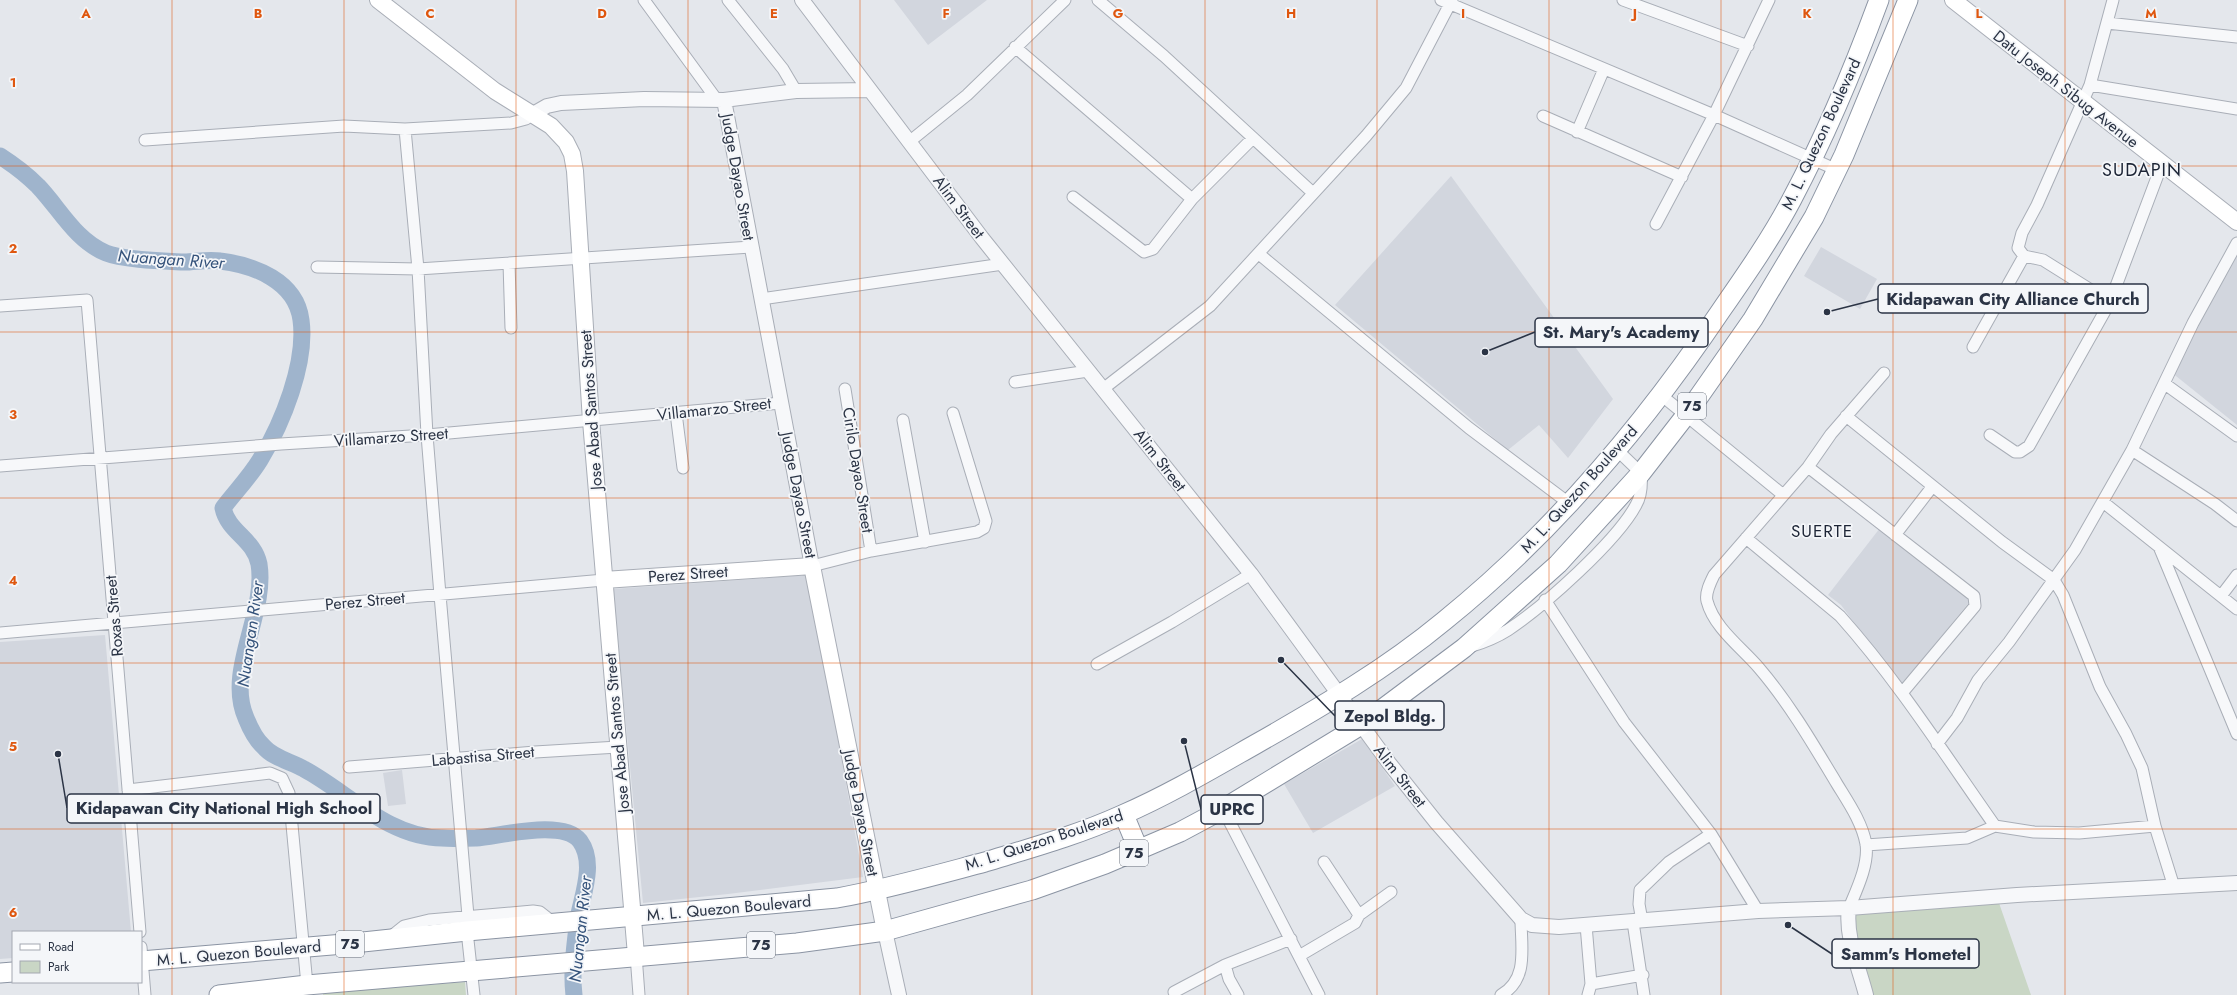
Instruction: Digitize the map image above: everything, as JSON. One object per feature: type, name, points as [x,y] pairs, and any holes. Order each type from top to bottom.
[{"type":"highway","name":"M. L. Quezon Boulevard","points":[[142,957],[303,948],[387,940],[468,923],[557,923],[792,903],[877,890],[1019,852],[1124,815],[1205,773],[1340,695],[1442,623],[1497,577],[1570,504],[1662,395],[1763,248],[1813,159],[1845,87],[1879,0]]},
{"type":"highway","name":"M. L. Quezon Boulevard","points":[[219,995],[307,985],[636,955],[797,943],[886,931],[1032,890],[1139,851],[1223,809],[1361,724],[1464,648],[1558,564],[1641,473],[1686,415],[1753,319],[1788,262],[1837,170],[1908,0]]},
{"type":"highway","points":[[1124,815],[1139,851]]},
{"type":"highway","points":[[0,973],[12,972]]},
{"type":"main road","name":"Jose Abad Santos Street","points":[[378,0],[495,91],[533,114],[559,133],[572,154],[575,171],[591,421],[636,955]]},
{"type":"main road","name":"Datu Joseph Sibug Avenue","points":[[1953,0],[2237,222]]},
{"type":"main road","name":"Perez Street","points":[[604,580],[812,566]]},
{"type":"main road","name":"Judge Dayao Street","points":[[812,566],[886,931]]},
{"type":"street","points":[[644,0],[721,100]]},
{"type":"street","points":[[728,0],[784,69],[796,91]]},
{"type":"street","name":"Alim Street","points":[[802,0],[1003,264],[1250,574],[1436,822],[1521,919]]},
{"type":"street","points":[[909,142],[967,95],[1015,47],[1066,0]]},
{"type":"street","points":[[1098,0],[1164,56],[1313,193]]},
{"type":"street","points":[[1623,0],[1748,46]]},
{"type":"street","points":[[1656,224],[1714,115],[1769,0]]},
{"type":"street","points":[[2110,302],[2043,260],[2024,256],[2019,252],[2018,244],[2083,103],[2090,85],[2113,0]]},
{"type":"street","points":[[1103,389],[1210,306],[1259,254],[1399,98],[1448,2],[1714,115],[1837,170]]},
{"type":"street","points":[[2107,23],[2237,37]]},
{"type":"street","points":[[1015,47],[1192,199]]},
{"type":"street","points":[[1577,132],[1604,69]]},
{"type":"street","points":[[2090,85],[2237,109]]},
{"type":"street","points":[[145,140],[344,126],[404,129],[511,123],[526,119],[547,106],[561,103],[644,99],[721,100],[796,91],[870,90]]},
{"type":"street","name":"Judge Dayao Street","points":[[721,100],[751,247],[812,566]]},
{"type":"street","points":[[1543,116],[1682,177]]},
{"type":"street","points":[[404,129],[418,269],[427,436],[474,995]]},
{"type":"street","points":[[1073,197],[1144,252],[1148,252],[1153,249],[1192,199],[1253,138]]},
{"type":"street","points":[[1990,435],[2015,452],[2020,452],[2029,446],[2110,302],[2162,164]]},
{"type":"street","points":[[1937,744],[1957,718],[1978,680],[2075,550],[2132,450],[2193,323],[2237,243]]},
{"type":"street","points":[[317,267],[418,269],[751,247]]},
{"type":"street","points":[[1259,254],[1469,428],[1570,504]]},
{"type":"street","points":[[1973,347],[2024,256]]},
{"type":"street","points":[[509,263],[511,328]]},
{"type":"street","points":[[761,299],[1003,264]]},
{"type":"street","name":"Roxas Street","points":[[0,306],[87,300],[140,931]]},
{"type":"street","points":[[1015,382],[1088,371]]},
{"type":"street","points":[[1866,995],[1850,936],[1848,918],[1849,908],[1866,858],[1866,845],[1858,820],[1789,708],[1758,666],[1726,633],[1710,611],[1706,600],[1708,588],[1714,575],[1782,494],[1808,467],[1846,416],[1884,373]]},
{"type":"street","points":[[2165,384],[2237,436]]},
{"type":"street","name":"Cirilo Dayao Street","points":[[845,388],[871,551]]},
{"type":"street","points":[[1662,395],[1782,494]]},
{"type":"street","name":"Villamarzo Street","points":[[0,466],[281,444],[427,436],[781,402]]},
{"type":"street","points":[[676,413],[683,468]]},
{"type":"street","name":"Perez Street","points":[[812,566],[871,551],[977,532],[985,526],[986,521],[953,413]]},
{"type":"street","points":[[1846,416],[1932,487],[2054,580],[2062,595],[2100,687],[2126,734],[2142,768],[2155,826],[2174,887]]},
{"type":"street","points":[[903,420],[925,542]]},
{"type":"street","points":[[1464,648],[1493,638],[1519,621],[1545,600],[1588,561],[1630,515],[1641,491],[1641,473],[1616,449]]},
{"type":"street","points":[[2132,450],[2215,504],[2237,521]]},
{"type":"street","points":[[1808,467],[1974,596],[1976,606],[1902,693]]},
{"type":"street","points":[[1895,535],[1932,487]]},
{"type":"street","points":[[2103,502],[2237,609]]},
{"type":"street","points":[[1746,538],[1840,616],[1902,693],[1995,826]]},
{"type":"street","points":[[2160,549],[2237,734]]},
{"type":"street","points":[[1097,664],[1172,622],[1250,574]]},
{"type":"street","points":[[2220,596],[2237,576]]},
{"type":"street","name":"Perez Street","points":[[0,633],[604,580]]},
{"type":"street","points":[[1545,600],[1624,722],[1711,834],[1758,911]]},
{"type":"street","name":"Labastisa Street","points":[[349,767],[453,758],[618,747]]},
{"type":"street","points":[[128,790],[270,773],[282,778],[289,793],[307,985]]},
{"type":"street","points":[[1223,809],[1319,995]]},
{"type":"street","points":[[1866,845],[1966,838],[1995,826],[2034,832],[2079,833],[2155,826]]},
{"type":"street","points":[[1644,995],[1638,922],[1640,890],[1669,862],[1711,834]]},
{"type":"street","points":[[1324,862],[1359,915]]},
{"type":"street","points":[[1501,995],[1515,985],[1521,971],[1521,919],[1532,925],[1586,925],[1638,922],[1758,911],[1849,908],[2017,895],[2237,883]]},
{"type":"street","points":[[1299,956],[1354,922],[1359,915],[1391,892]]},
{"type":"street","points":[[1586,925],[1592,984],[1588,995]]},
{"type":"street","points":[[886,931],[899,995]]},
{"type":"street","points":[[1174,992],[1224,965],[1291,939]]},
{"type":"street","points":[[636,955],[639,995]]},
{"type":"street","points":[[1224,965],[1229,979],[1238,995]]},
{"type":"street","points":[[142,966],[145,995]]},
{"type":"street","points":[[1592,984],[1642,975]]},
{"type":"shaded area","points":[[894,0],[987,0],[928,45]]},
{"type":"shaded area","points":[[1451,176],[1613,399],[1568,458],[1539,425],[1508,450],[1335,305]]},
{"type":"shaded area","points":[[1821,247],[1877,279],[1860,309],[1804,276]]},
{"type":"shaded area","points":[[2237,251],[2237,425],[2171,372]]},
{"type":"shaded area","points":[[1880,528],[1971,600],[1903,683],[1898,682],[1841,605],[1828,595]]},
{"type":"shaded area","points":[[808,575],[863,877],[643,903],[613,589]]},
{"type":"shaded area","points":[[105,635],[131,931],[12,931],[12,958],[0,959],[0,642]]},
{"type":"shaded area","points":[[1362,739],[1395,786],[1313,833],[1284,784]]},
{"type":"shaded area","points":[[402,770],[406,804],[388,806],[383,773]]},
{"type":"green space","points":[[1999,903],[2031,995],[1873,995],[1856,930],[1856,914]]},
{"type":"green space","points":[[465,982],[466,995],[323,995],[323,993]]},
{"type":"waterway","name":"Nuangan River","points":[[0,156],[20,170],[38,186],[85,240],[106,253],[144,260],[184,262],[215,260],[233,263],[246,266],[271,277],[282,285],[291,295],[297,306],[301,320],[302,337],[300,355],[291,393],[277,429],[256,467],[223,508],[235,530],[252,548],[259,564],[260,583],[257,603],[240,681],[241,700],[246,718],[258,741],[272,754],[304,769],[369,812],[404,830],[423,836],[442,838],[476,838],[531,830],[560,831],[572,834],[580,841],[585,850],[587,859],[585,890],[578,919],[573,967],[574,995]]},
{"type":"place","name":"Kidapawan City Alliance Church","points":[[1827,312]]},
{"type":"place","name":"St. Mary's Academy","points":[[1485,352]]},
{"type":"place","name":"Zepol Bldg.","points":[[1281,660]]},
{"type":"place","name":"UPRC","points":[[1184,741]]},
{"type":"place","name":"Kidapawan City National High School","points":[[58,754]]},
{"type":"place","name":"Samm's Hometel","points":[[1788,925]]},
{"type":"district","name":"SUDAPIN","points":[[2142,170]]},
{"type":"district","name":"SUERTE","points":[[1822,531]]}]
